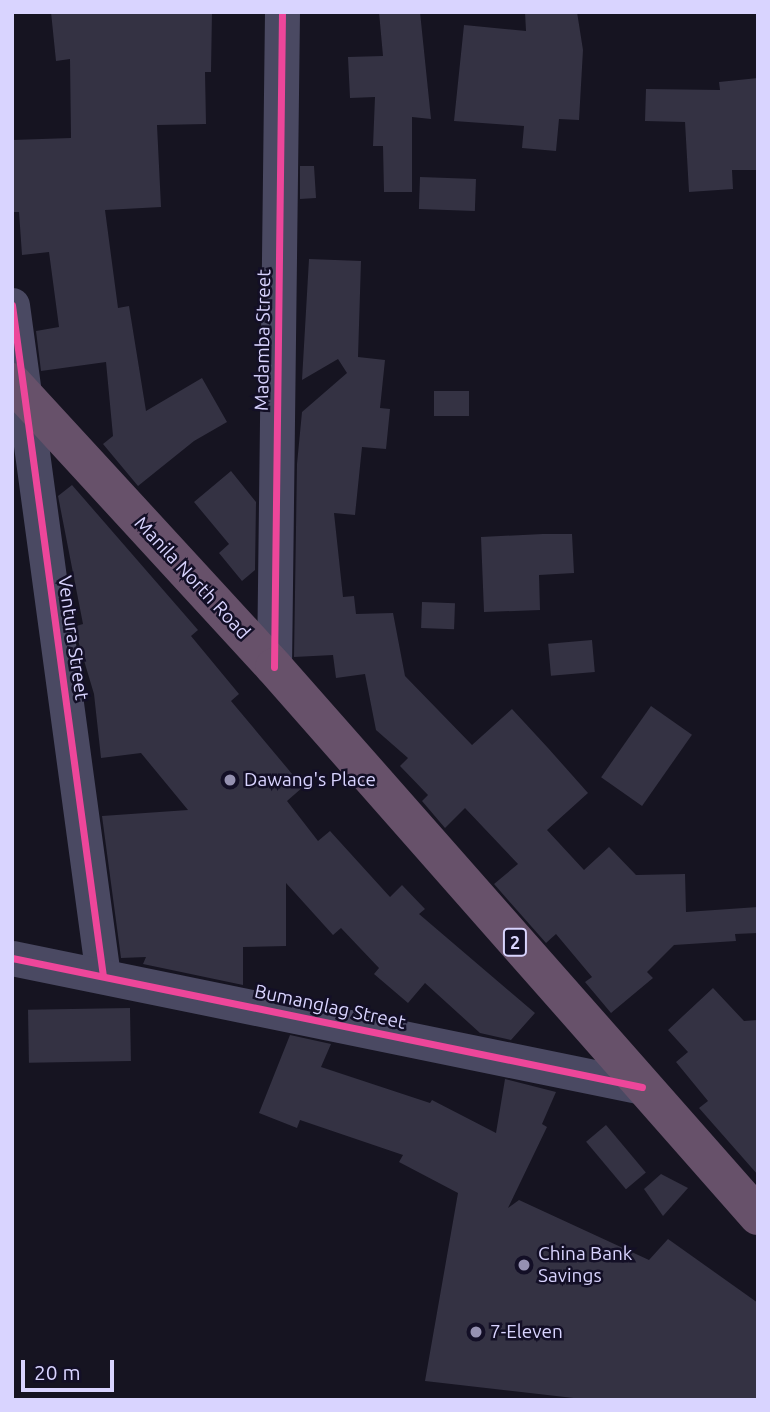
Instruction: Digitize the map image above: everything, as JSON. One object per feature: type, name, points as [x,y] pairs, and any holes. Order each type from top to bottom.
[{"type":"highway","name":"Manila North Road","points":[[18,389],[274,667],[758,1216]]},
{"type":"street","name":"Madamba Street","points":[[274,667],[282,12]]},
{"type":"street","name":"Ventura Street","points":[[12,305],[18,389],[103,976]]},
{"type":"street","name":"Bumanglag Street","points":[[12,958],[642,1087]]},
{"type":"building","points":[[51,12],[212,12],[211,72],[205,72],[206,124],[157,125],[161,207],[105,210],[118,308],[129,306],[146,411],[202,378],[227,422],[194,441],[138,486],[103,444],[113,436],[106,362],[41,371],[36,331],[59,327],[49,252],[22,255],[19,212],[12,212],[12,140],[71,138],[70,59],[56,61]]},
{"type":"building","points":[[379,12],[420,12],[431,119],[412,117],[412,192],[384,192],[383,146],[373,146],[375,97],[350,98],[348,57],[383,56]]},
{"type":"building","points":[[525,12],[577,12],[583,50],[579,120],[559,119],[556,151],[522,148],[524,126],[454,121],[464,25],[526,31]]},
{"type":"building","points":[[758,78],[758,170],[732,170],[733,189],[689,192],[685,122],[645,121],[646,89],[720,90],[719,82]]},
{"type":"building","points":[[300,166],[314,166],[316,198],[300,199]]},
{"type":"building","points":[[420,177],[476,179],[475,211],[419,209]]},
{"type":"building","points":[[309,259],[361,261],[358,357],[385,360],[380,408],[390,409],[386,449],[362,447],[355,515],[334,513],[343,597],[354,596],[356,614],[393,613],[405,676],[472,745],[512,709],[588,793],[547,830],[584,870],[609,847],[636,875],[685,874],[686,912],[758,907],[758,933],[735,934],[736,941],[674,945],[647,972],[653,978],[611,1013],[585,982],[592,977],[556,934],[546,943],[494,884],[518,864],[465,808],[445,828],[422,801],[428,795],[400,766],[408,758],[376,730],[365,674],[336,678],[333,655],[294,657],[297,464],[302,412],[347,373],[338,359],[302,380]]},
{"type":"building","points":[[434,391],[469,391],[469,416],[434,416]]},
{"type":"building","points":[[231,471],[256,502],[255,570],[242,581],[219,553],[229,544],[194,502]]},
{"type":"building","points":[[72,485],[198,630],[191,636],[239,694],[231,701],[303,787],[287,801],[318,841],[330,831],[390,897],[402,885],[425,909],[419,914],[535,1013],[511,1040],[480,1033],[425,983],[408,1003],[374,974],[379,968],[341,928],[333,935],[286,883],[286,946],[243,947],[243,985],[143,964],[146,957],[121,958],[102,816],[188,810],[141,753],[101,758],[94,694],[77,637],[76,626],[83,624],[58,496]]},
{"type":"building","points":[[572,534],[574,573],[539,575],[540,610],[484,612],[481,537]]},
{"type":"building","points":[[422,602],[455,603],[454,629],[421,628]]},
{"type":"building","points":[[592,640],[595,672],[551,676],[548,644]]},
{"type":"building","points":[[651,706],[692,735],[642,806],[601,777]]},
{"type":"building","points":[[713,988],[744,1021],[758,1020],[758,1175],[699,1108],[708,1101],[676,1062],[688,1052],[668,1030]]},
{"type":"building","points":[[130,1008],[131,1061],[29,1063],[28,1010]]},
{"type":"building","points":[[290,1035],[331,1044],[321,1067],[430,1103],[432,1100],[496,1133],[505,1079],[556,1092],[542,1124],[547,1127],[508,1208],[519,1200],[649,1260],[668,1239],[758,1303],[758,1400],[591,1400],[425,1381],[458,1193],[399,1162],[403,1155],[300,1120],[297,1128],[259,1113]]},
{"type":"building","points":[[606,1125],[646,1172],[626,1189],[586,1142]]},
{"type":"building","points":[[661,1174],[688,1188],[663,1216],[644,1189]]},
{"type":"cycle path","points":[[274,667],[282,12]]},
{"type":"cycle path","points":[[12,305],[103,976]]},
{"type":"cycle path","points":[[12,958],[642,1087]]},
{"type":"place","name":"Dawang's Place","points":[[230,780]]},
{"type":"place","name":"China Bank Savings","points":[[524,1265]]},
{"type":"place","name":"7-Eleven","points":[[476,1332]]}]
